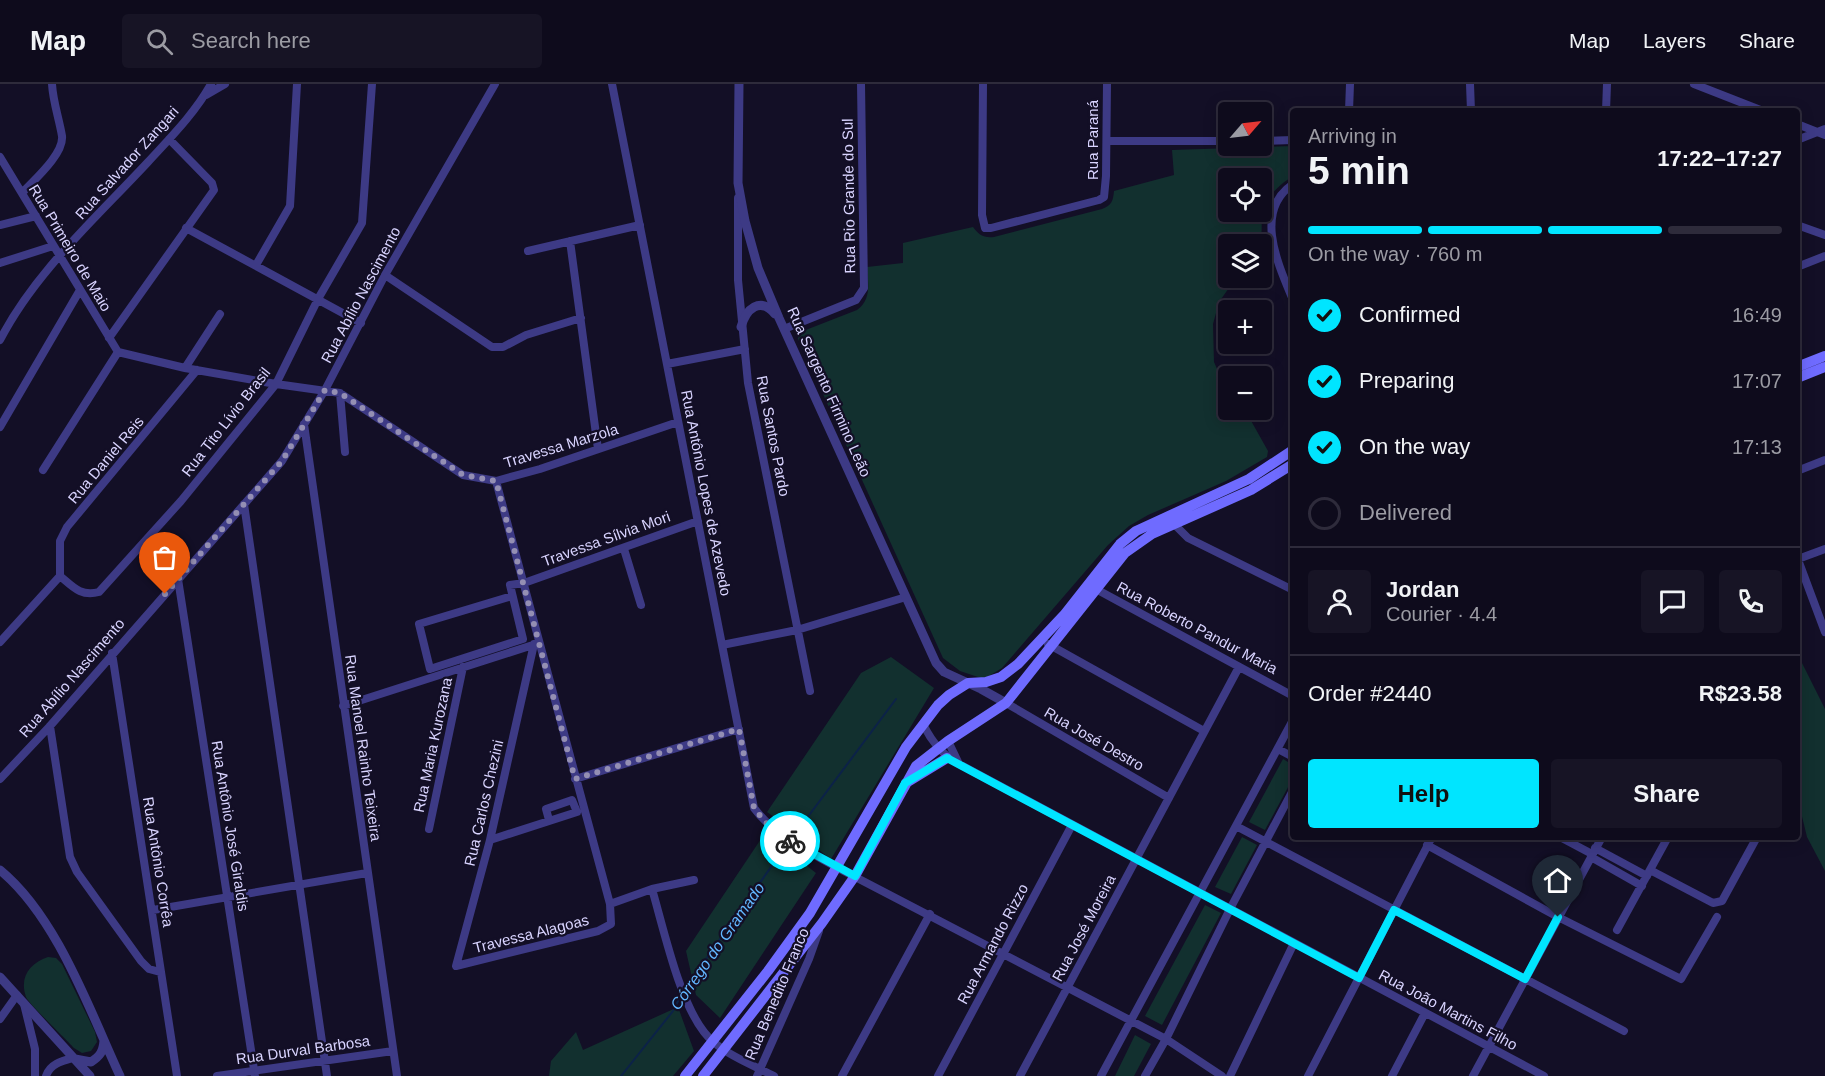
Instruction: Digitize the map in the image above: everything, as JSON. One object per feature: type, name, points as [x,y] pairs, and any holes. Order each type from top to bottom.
[{"type":"main road","points":[[1800,366],[1825,356]]},
{"type":"main road","points":[[1800,377],[1825,367]]},
{"type":"main road","points":[[703,1076],[822,923],[855,876],[916,766],[948,741],[1006,703],[1052,647],[1120,544],[1136,531],[1249,479],[1290,452]]},
{"type":"main road","points":[[685,1076],[768,971],[810,913],[906,747],[939,705],[949,695],[968,683],[986,682],[1001,677],[1018,664],[1138,542],[1251,490],[1290,466]]},
{"type":"main road","points":[[905,783],[947,758]]},
{"type":"main road","points":[[810,913],[822,923]]},
{"type":"street","points":[[22,193],[60,149],[62,138],[52,84]]},
{"type":"street","name":"Rua Salvador Zangari","points":[[0,340],[26,297],[60,256],[169,139],[211,84]]},
{"type":"street","points":[[202,98],[225,84]]},
{"type":"street","points":[[256,265],[290,206],[297,84]]},
{"type":"street","name":"Rua Tito Lívio Brasil","points":[[60,576],[80,592],[88,595],[99,592],[181,501],[276,384],[318,299],[362,223],[372,84]]},
{"type":"street","name":"Rua Abílio Nascimento","points":[[0,779],[50,726],[282,461],[325,390],[385,275],[495,84]]},
{"type":"street","name":"Rua Antônio Lopes de Azevedo","points":[[612,84],[754,808],[765,822],[790,841],[1166,1039],[1222,1076]]},
{"type":"street","name":"Rua Sargento Firmino Leão","points":[[739,84],[738,183],[745,221],[758,268],[779,318],[936,663],[944,672],[1006,703]]},
{"type":"street","name":"Rua Rio Grande do Sul","points":[[784,329],[856,300],[864,288],[861,84]]},
{"type":"street","name":"Rua Paraná","points":[[984,84],[982,215],[985,228],[1089,203],[1104,197],[1106,191],[1107,84]]},
{"type":"street","points":[[1349,108],[1350,84]]},
{"type":"street","points":[[1470,84],[1471,108]]},
{"type":"street","points":[[1606,108],[1607,84]]},
{"type":"street","points":[[1694,84],[1755,108]]},
{"type":"street","points":[[1800,125],[1825,135]]},
{"type":"street","points":[[1800,139],[1825,129]]},
{"type":"street","points":[[109,338],[214,190],[212,183],[169,139]]},
{"type":"street","points":[[1272,141],[1290,140]]},
{"type":"street","points":[[1107,141],[1218,141]]},
{"type":"street","name":"Rua Primeiro de Maio","points":[[0,157],[118,352]]},
{"type":"street","name":"Rua Santos Pardo","points":[[738,183],[738,280],[748,383],[810,691]]},
{"type":"street","points":[[1290,186],[1284,190],[1274,207],[1270,229],[1277,257],[1290,292]]},
{"type":"street","points":[[0,225],[36,216]]},
{"type":"street","points":[[528,251],[640,225]]},
{"type":"street","points":[[1800,226],[1825,235]]},
{"type":"street","points":[[186,228],[361,323]]},
{"type":"street","points":[[570,241],[598,449]]},
{"type":"street","points":[[0,263],[53,246]]},
{"type":"street","points":[[1800,266],[1825,256]]},
{"type":"street","points":[[385,275],[492,347],[503,347],[526,335],[581,318]]},
{"type":"street","points":[[0,427],[80,290]]},
{"type":"street","points":[[741,327],[746,313],[760,305],[771,309],[779,318]]},
{"type":"street","points":[[185,368],[220,314]]},
{"type":"street","points":[[667,364],[745,349]]},
{"type":"street","points":[[43,470],[118,352]]},
{"type":"street","name":"Travessa Marzola","points":[[118,352],[185,368],[340,393],[463,475],[496,481],[540,469],[678,422]]},
{"type":"street","name":"Rua Daniel Reis","points":[[60,576],[60,541],[67,527],[197,370]]},
{"type":"street","points":[[340,393],[345,452]]},
{"type":"street","name":"Rua Manoel Rainho Teixeira","points":[[304,424],[397,1076]]},
{"type":"street","points":[[1800,470],[1825,460]]},
{"type":"street","points":[[496,481],[524,583],[537,644],[610,904],[652,889],[694,880]]},
{"type":"street","points":[[244,504],[327,1076]]},
{"type":"street","name":"Travessa Sílvia Mori","points":[[524,583],[698,521]]},
{"type":"street","points":[[1174,525],[1188,538],[1290,589]]},
{"type":"street","points":[[624,549],[641,605]]},
{"type":"street","points":[[1800,557],[1825,549]]},
{"type":"street","points":[[1800,566],[1825,632]]},
{"type":"street","points":[[0,642],[60,576]]},
{"type":"street","name":"Rua Antônio José Giraldis","points":[[178,579],[255,1074]]},
{"type":"street","points":[[512,596],[419,624],[430,669],[523,639],[510,585],[524,583]]},
{"type":"street","name":"Rua Roberto Pandur Maria","points":[[1092,587],[1290,694]]},
{"type":"street","points":[[722,645],[797,630],[906,597]]},
{"type":"street","points":[[1041,639],[1204,731]]},
{"type":"street","points":[[343,706],[537,644]]},
{"type":"street","name":"Rua Carlos Chezini","points":[[456,966],[490,840],[537,644]]},
{"type":"street","name":"Rua Antônio Corrêa","points":[[112,653],[177,1076]]},
{"type":"street","name":"Rua Maria Kurozana","points":[[429,829],[463,667]]},
{"type":"street","name":"Rua José Moreira","points":[[1020,1076],[1239,667]]},
{"type":"street","name":"Rua José Destro","points":[[1006,703],[1169,798]]},
{"type":"street","points":[[50,726],[70,857],[77,872],[141,961],[148,969],[160,972]]},
{"type":"street","name":"Rua João Martins Filho","points":[[924,726],[939,749],[958,765],[1544,1076]]},
{"type":"street","points":[[1101,1076],[1290,726]]},
{"type":"street","points":[[575,779],[739,729]]},
{"type":"street","points":[[948,741],[958,765]]},
{"type":"street","points":[[1278,749],[1290,755]]},
{"type":"street","points":[[1145,1076],[1290,796]]},
{"type":"street","points":[[490,840],[549,820]]},
{"type":"street","name":"Rua Armando Rizzo","points":[[938,1076],[1072,825]]},
{"type":"street","points":[[1236,826],[1624,1031]]},
{"type":"street","points":[[1308,1076],[1430,840]]},
{"type":"street","points":[[1566,840],[1593,853],[1649,873],[1713,903],[1722,900],[1755,840]]},
{"type":"street","points":[[1473,1076],[1600,840]]},
{"type":"street","points":[[1617,930],[1666,840]]},
{"type":"street","points":[[1427,845],[1558,917],[1681,979],[1717,917]]},
{"type":"street","points":[[1593,853],[1642,886]]},
{"type":"street","points":[[0,870],[13,880],[38,911],[60,948],[120,1076]]},
{"type":"street","points":[[153,910],[367,873]]},
{"type":"street","points":[[652,889],[686,1001],[704,1032],[724,1050],[758,1072],[774,1076]]},
{"type":"street","name":"Travessa Alagoas","points":[[456,966],[598,931],[610,924],[610,904]]},
{"type":"street","points":[[842,1076],[930,914]]},
{"type":"street","name":"Rua Benedito Franco","points":[[758,1072],[809,959],[822,923]]},
{"type":"street","points":[[1230,1076],[1294,943]]},
{"type":"street","points":[[0,977],[90,1076]]},
{"type":"street","points":[[0,1020],[20,999]]},
{"type":"street","points":[[20,999],[35,1049],[35,1076]]},
{"type":"street","points":[[1392,1076],[1425,1012]]},
{"type":"street","points":[[46,1076],[48,1070],[55,1065],[73,1058],[91,1062],[99,1057],[104,1041]]},
{"type":"street","name":"Rua Durval Barbosa","points":[[217,1076],[255,1074],[393,1051]]},
{"type":"green space","points":[[1290,146],[1290,178],[1272,195],[1272,168],[1218,168],[1218,222],[1262,222],[1261,234],[1218,234],[1218,288],[1229,288],[1218,300],[1213,324],[1214,362],[1218,371],[1218,420],[1251,420],[1268,451],[1267,457],[1226,481],[1148,515],[1129,526],[1108,545],[1002,668],[984,679],[960,671],[943,658],[798,339],[798,333],[862,306],[867,296],[867,267],[903,263],[903,243],[973,227],[982,235],[994,237],[1102,209],[1111,202],[1114,191],[1174,175],[1172,150],[1218,148],[1218,156],[1272,156],[1272,147]]},
{"type":"green space","points":[[891,657],[934,688],[831,859],[767,812],[861,673]]},
{"type":"green space","points":[[1800,659],[1825,709],[1825,871],[1807,837],[1800,808]]},
{"type":"green space","points":[[1283,759],[1290,763],[1290,784],[1265,830],[1249,822]]},
{"type":"green space","points":[[765,833],[816,873],[720,1018],[696,995],[686,951]]},
{"type":"green space","points":[[1242,837],[1257,845],[1231,894],[1215,887]]},
{"type":"green space","points":[[1205,905],[1221,913],[1162,1025],[1145,1016]]},
{"type":"green space","points":[[48,957],[56,958],[62,964],[95,1032],[97,1042],[91,1051],[82,1053],[74,1048],[26,997],[25,977],[31,967]]},
{"type":"green space","points":[[678,1007],[694,1051],[673,1076],[549,1076],[551,1061],[576,1032],[583,1050]]},
{"type":"green space","points":[[1135,1035],[1151,1044],[1134,1076],[1115,1076]]},
{"type":"waterway","name":"Córrego do Gramado","points":[[792,838],[896,699]]},
{"type":"waterway","name":"Córrego do Gramado","points":[[684,990],[788,843]]},
{"type":"waterway","name":"Córrego do Gramado","points":[[621,1076],[673,1011],[681,995]]},
{"type":"way so far","points":[[165,594],[282,461],[325,390],[340,393],[463,475],[496,481],[575,779],[739,729],[754,808],[765,822],[790,841]]},
{"type":"route","points":[[790,841],[855,876],[905,783],[947,758],[1359,978],[1394,910],[1525,979],[1558,917]]}]
